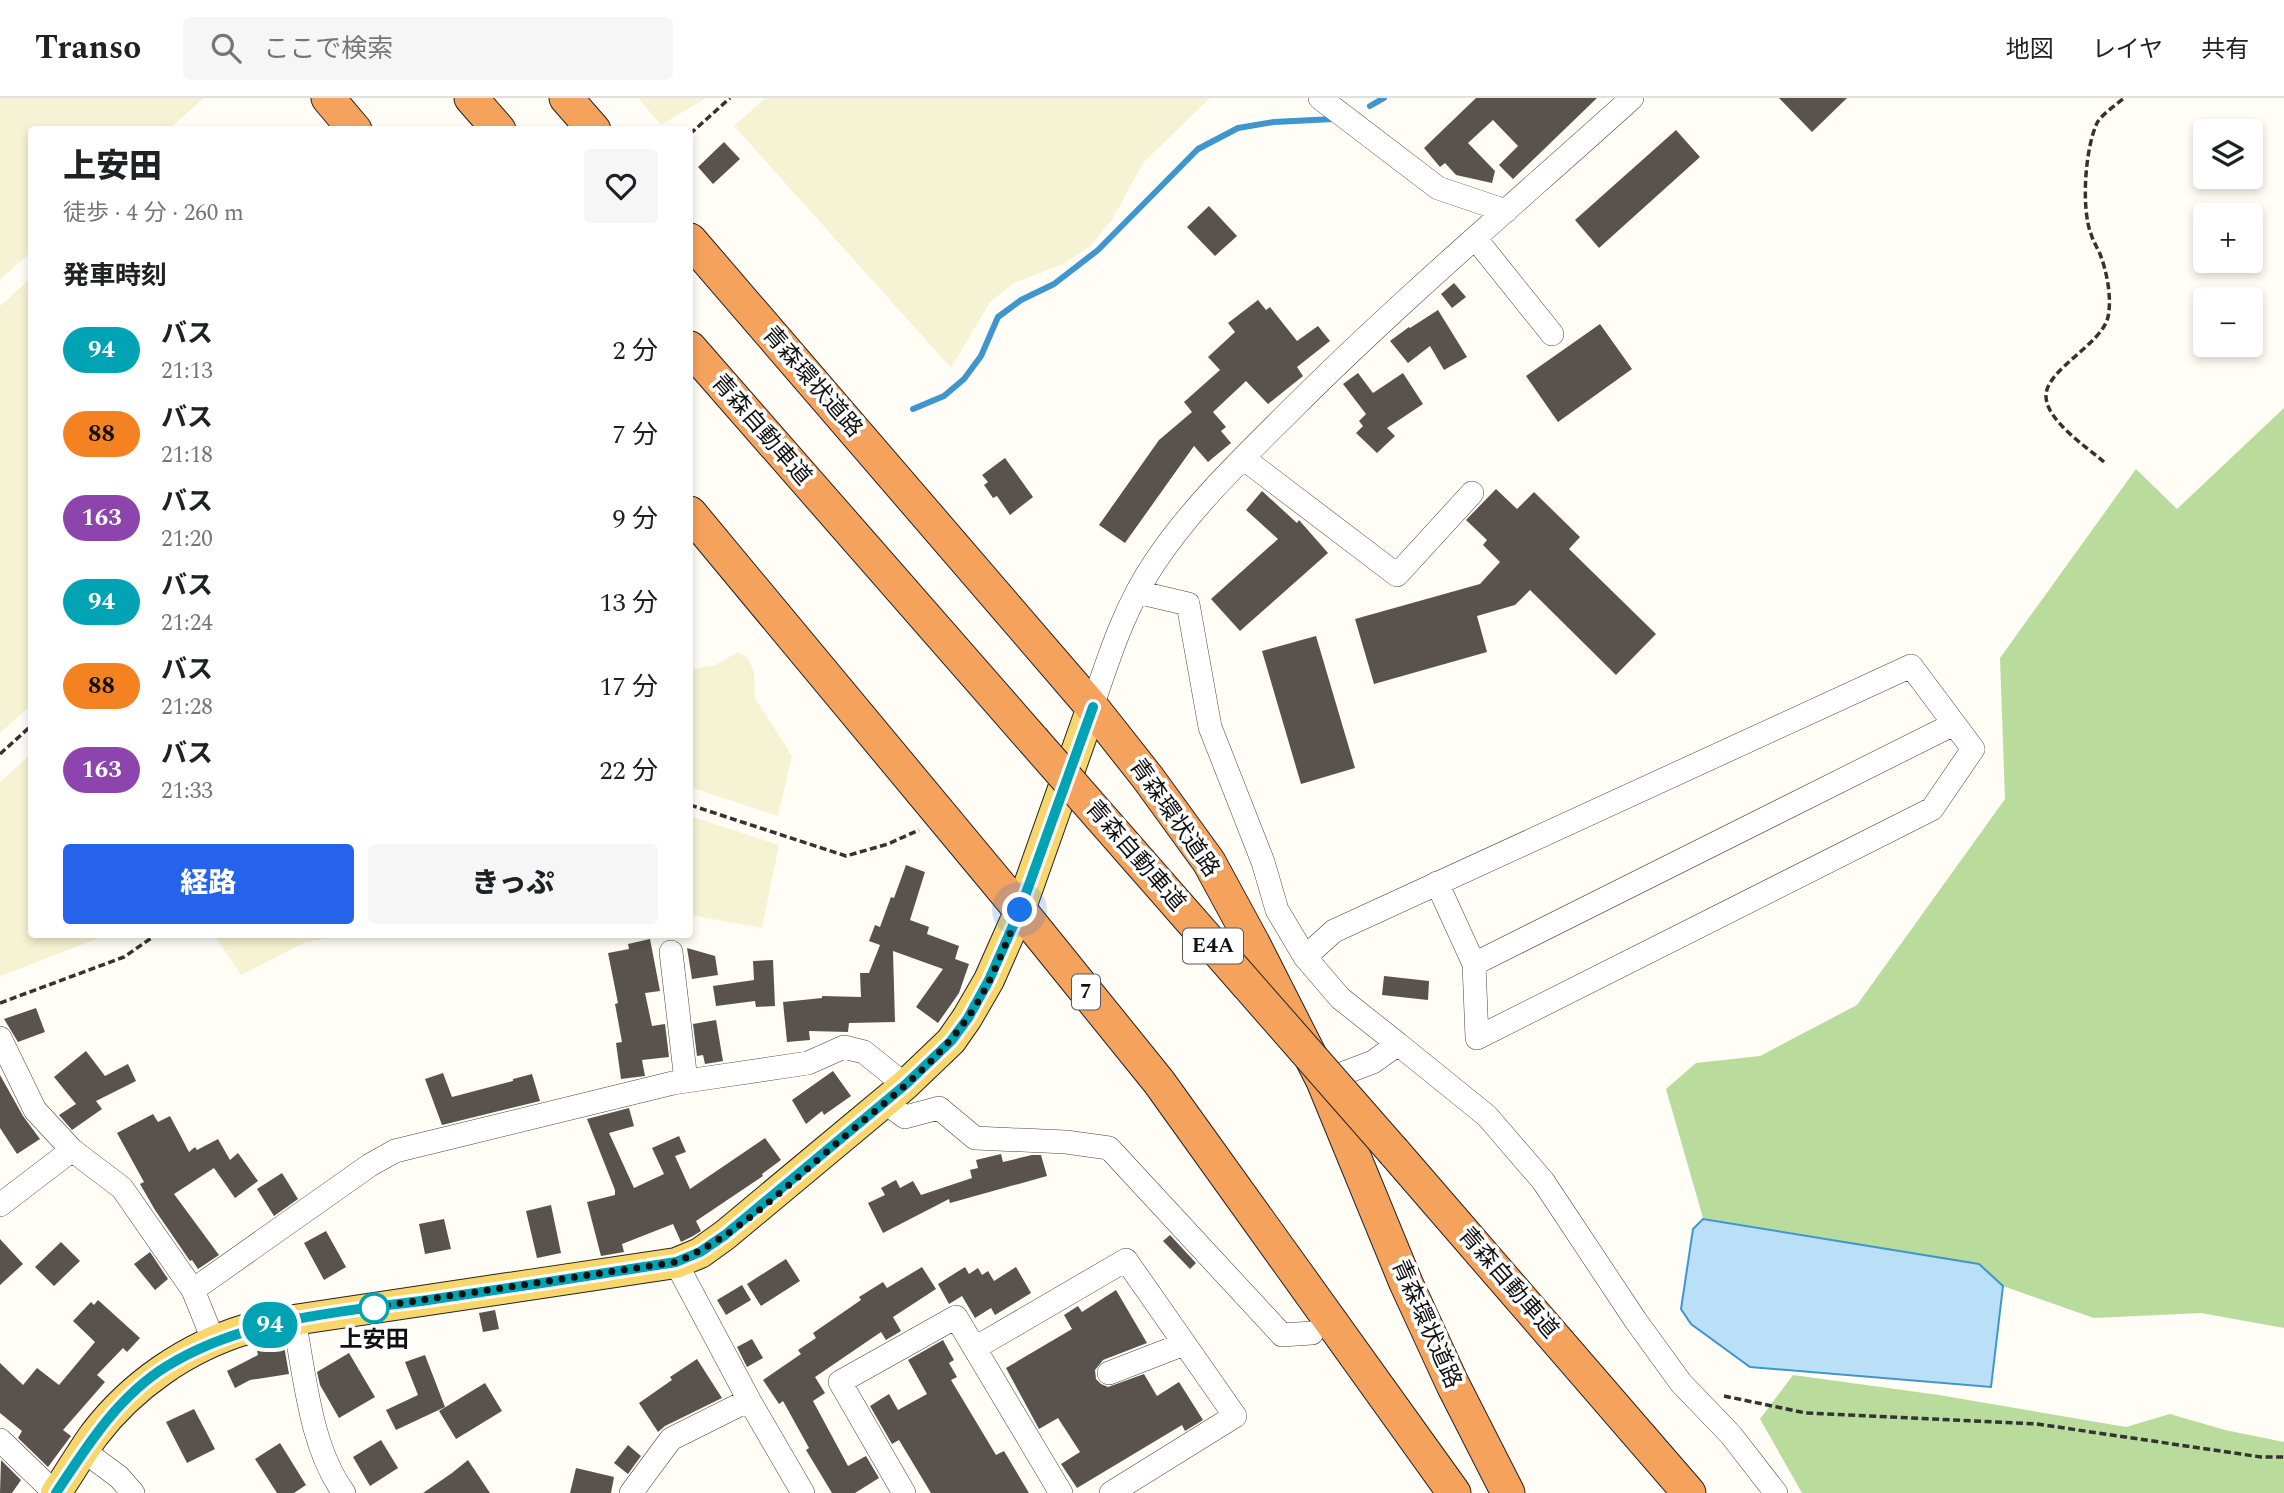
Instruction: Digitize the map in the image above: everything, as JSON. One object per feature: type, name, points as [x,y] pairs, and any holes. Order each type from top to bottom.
[{"type":"highway","points":[[328,98],[352,126]]},
{"type":"highway","points":[[471,98],[496,126]]},
{"type":"highway","points":[[566,98],[590,126]]},
{"type":"highway","name":"青森環状道路","points":[[693,243],[1093,707],[1209,863],[1323,1081],[1406,1283],[1452,1385],[1508,1493]]},
{"type":"highway","name":"青森自動車道","points":[[693,351],[1689,1493]]},
{"type":"highway","name":"7","points":[[693,517],[1020,910],[1159,1082],[1454,1493]]},
{"type":"main road","points":[[55,1493],[121,1404],[145,1382],[166,1366],[247,1329],[676,1262],[700,1252],[725,1235],[894,1093],[951,1041],[968,1018],[989,980],[1020,910],[1093,707]]},
{"type":"street","points":[[1320,98],[1438,188],[1506,211]]},
{"type":"street","points":[[1093,707],[1119,629],[1137,592],[1155,561],[1191,515],[1243,458],[1356,345],[1630,99]]},
{"type":"street","points":[[1475,238],[1552,334]]},
{"type":"street","points":[[1243,458],[1396,575],[1472,493]]},
{"type":"street","points":[[1137,592],[1188,604],[1210,727],[1263,862],[1277,910],[1305,957],[1340,998],[1487,1116],[1543,1181],[1636,1321],[1681,1382],[1731,1435],[1776,1493]]},
{"type":"street","points":[[1305,957],[1334,930],[1910,666],[1973,749],[1932,809],[1477,1038],[1474,964],[1437,883]]},
{"type":"street","points":[[1474,964],[1954,724]]},
{"type":"street","points":[[671,952],[686,1081]]},
{"type":"street","points":[[0,1038],[35,1110],[72,1150],[122,1188],[193,1290],[214,1342]]},
{"type":"street","points":[[1323,1081],[1373,1062],[1398,1044]]},
{"type":"street","points":[[193,1290],[370,1165],[395,1151],[686,1081],[808,1063],[844,1047],[864,1052],[894,1093],[905,1117],[939,1108],[975,1138],[1066,1142],[1109,1148],[1282,1335],[1312,1333]]},
{"type":"street","points":[[0,1205],[72,1150]]},
{"type":"street","points":[[975,1348],[1126,1260],[1235,1416],[1111,1493]]},
{"type":"street","points":[[676,1262],[749,1400],[803,1493]]},
{"type":"street","points":[[904,1493],[840,1382],[956,1317],[1061,1493]]},
{"type":"street","points":[[294,1320],[313,1423],[335,1482],[344,1493]]},
{"type":"street","points":[[1109,1373],[1185,1344]]},
{"type":"street","points":[[631,1493],[671,1439],[749,1400]]},
{"type":"street","points":[[0,1440],[55,1493]]},
{"type":"street","points":[[84,1451],[119,1477],[133,1493]]},
{"type":"path","points":[[693,131],[730,98]]},
{"type":"path","points":[[2104,461],[2056,420],[2047,407],[2045,393],[2057,373],[2102,329],[2108,318],[2109,290],[2101,255],[2091,234],[2087,217],[2087,161],[2098,122],[2124,98]]},
{"type":"path","points":[[0,754],[28,729]]},
{"type":"path","points":[[693,806],[846,856],[916,833],[938,811]]},
{"type":"path","points":[[0,1003],[124,957],[151,938]]},
{"type":"path","points":[[1721,1396],[1806,1413],[2037,1423],[2261,1457],[2284,1457]]},
{"type":"shaded area","points":[[0,98],[204,98],[172,126],[28,126],[28,255],[0,280]]},
{"type":"shaded area","points":[[638,98],[706,98],[661,125]]},
{"type":"shaded area","points":[[765,98],[1210,98],[1143,163],[1112,220],[1089,247],[1063,264],[1014,283],[990,302],[951,368],[734,126]]},
{"type":"shaded area","points":[[28,281],[28,708],[0,733],[0,306]]},
{"type":"shaded area","points":[[738,652],[747,657],[754,671],[755,698],[792,756],[778,816],[693,788],[693,668],[715,665]]},
{"type":"shaded area","points":[[28,757],[28,938],[99,938],[0,976],[0,782]]},
{"type":"shaded area","points":[[693,817],[779,845],[762,928],[693,916]]},
{"type":"shaded area","points":[[216,938],[329,938],[306,942],[241,975]]},
{"type":"green space","points":[[2284,408],[2284,1328],[2201,1313],[2094,1318],[2003,1286],[1978,1264],[1703,1218],[1666,1089],[1696,1063],[1760,1056],[1857,1005],[2005,799],[2000,658],[2136,469],[2177,509]]},
{"type":"green space","points":[[1793,1375],[1939,1395],[2126,1427],[2170,1414],[2225,1430],[2284,1442],[2284,1493],[1802,1493],[1760,1419]]},
{"type":"water","points":[[1703,1219],[1979,1264],[2003,1286],[1991,1387],[1750,1367],[1691,1324],[1681,1309],[1693,1229]]},
{"type":"building","points":[[1476,98],[1597,98],[1513,179],[1499,165],[1518,146],[1493,120],[1468,143],[1495,171],[1492,183],[1456,175],[1445,163],[1440,167],[1424,148]]},
{"type":"building","points":[[1779,98],[1847,98],[1812,132]]},
{"type":"building","points":[[1676,130],[1700,157],[1599,248],[1575,220]]},
{"type":"building","points":[[724,142],[740,159],[713,184],[698,167]]},
{"type":"building","points":[[1209,206],[1237,236],[1215,256],[1187,227]]},
{"type":"building","points":[[1454,283],[1466,297],[1452,308],[1441,294]]},
{"type":"building","points":[[1258,300],[1266,310],[1270,307],[1297,341],[1318,326],[1330,341],[1297,367],[1303,376],[1268,404],[1246,381],[1213,412],[1226,427],[1221,431],[1231,443],[1208,462],[1194,446],[1125,543],[1099,525],[1159,440],[1192,412],[1184,402],[1220,370],[1208,357],[1235,332],[1228,323]]},
{"type":"building","points":[[1438,310],[1467,357],[1444,370],[1430,346],[1408,363],[1390,341]]},
{"type":"building","points":[[1600,324],[1632,369],[1558,422],[1526,376]]},
{"type":"building","points":[[1358,373],[1373,393],[1403,373],[1423,404],[1387,428],[1395,436],[1377,453],[1356,433],[1363,426],[1359,421],[1366,414],[1343,384]]},
{"type":"building","points":[[1005,458],[1033,497],[1010,515],[997,496],[993,498],[984,485],[988,482],[982,475]]},
{"type":"building","points":[[1496,489],[1517,509],[1534,492],[1580,537],[1569,549],[1656,634],[1616,675],[1530,590],[1515,605],[1477,616],[1487,652],[1374,684],[1355,619],[1480,584],[1500,562],[1483,545],[1487,540],[1466,520]]},
{"type":"building","points":[[1262,491],[1297,523],[1299,520],[1328,553],[1240,631],[1211,599],[1278,539],[1246,510]]},
{"type":"building","points":[[1316,636],[1355,768],[1301,784],[1262,651]]},
{"type":"building","points":[[906,865],[925,872],[910,920],[929,927],[927,934],[959,946],[955,959],[969,964],[959,993],[938,1023],[916,1007],[943,969],[893,951],[895,1022],[849,1023],[848,1032],[809,1031],[810,1040],[787,1042],[783,1002],[822,996],[861,997],[860,973],[869,973],[880,945],[869,941],[875,925],[880,927]]},
{"type":"building","points":[[650,939],[660,991],[645,993],[652,1026],[665,1024],[669,1057],[642,1060],[645,1076],[621,1079],[616,1043],[622,1042],[615,1004],[618,1003],[608,953],[629,949],[628,944]]},
{"type":"building","points":[[687,948],[715,956],[718,975],[692,979]]},
{"type":"building","points":[[773,960],[775,1006],[756,1007],[755,1001],[716,1006],[713,986],[754,980],[753,961]]},
{"type":"building","points":[[1384,976],[1429,981],[1428,1000],[1382,995]]},
{"type":"building","points":[[36,1008],[45,1032],[18,1042],[4,1019]]},
{"type":"building","points":[[716,1020],[723,1061],[705,1064],[703,1055],[697,1056],[693,1024]]},
{"type":"building","points":[[86,1051],[105,1076],[128,1064],[136,1081],[96,1101],[102,1109],[72,1130],[59,1115],[76,1104],[54,1077]]},
{"type":"building","points":[[833,1071],[851,1096],[824,1115],[822,1111],[806,1124],[792,1100]]},
{"type":"building","points":[[443,1073],[452,1097],[532,1074],[540,1101],[442,1125],[425,1079]]},
{"type":"building","points":[[0,1075],[23,1116],[40,1139],[17,1154],[0,1128]]},
{"type":"building","points":[[629,1108],[634,1126],[609,1133],[634,1188],[664,1174],[652,1148],[679,1136],[686,1152],[675,1156],[690,1189],[765,1138],[781,1160],[762,1174],[763,1176],[696,1221],[701,1231],[693,1236],[681,1242],[673,1224],[622,1244],[624,1252],[601,1256],[587,1202],[615,1195],[615,1190],[587,1119]]},
{"type":"building","points":[[153,1114],[158,1122],[170,1116],[189,1152],[195,1147],[197,1150],[218,1139],[230,1160],[238,1153],[258,1181],[235,1198],[214,1168],[174,1194],[219,1255],[198,1269],[155,1210],[140,1184],[144,1182],[117,1133]]},
{"type":"building","points":[[1001,1154],[1003,1162],[1041,1155],[1047,1176],[950,1203],[949,1199],[883,1233],[868,1203],[885,1195],[881,1188],[896,1180],[900,1188],[913,1181],[921,1195],[972,1178],[970,1170],[978,1168],[976,1160]]},
{"type":"building","points":[[282,1173],[298,1199],[274,1216],[257,1189]]},
{"type":"building","points":[[551,1205],[561,1253],[537,1258],[526,1211]]},
{"type":"building","points":[[444,1219],[451,1249],[425,1254],[419,1224]]},
{"type":"building","points":[[326,1231],[346,1267],[324,1280],[304,1243]]},
{"type":"building","points":[[1170,1235],[1196,1263],[1190,1269],[1163,1241]]},
{"type":"building","points":[[0,1239],[23,1264],[0,1285]]},
{"type":"building","points":[[61,1242],[80,1261],[54,1286],[35,1267]]},
{"type":"building","points":[[150,1252],[168,1279],[155,1290],[134,1264]]},
{"type":"building","points":[[786,1259],[800,1281],[761,1306],[747,1284]]},
{"type":"building","points":[[922,1267],[936,1289],[893,1317],[901,1331],[886,1340],[881,1332],[815,1377],[825,1393],[813,1401],[848,1466],[866,1456],[879,1478],[855,1493],[832,1493],[806,1450],[809,1448],[783,1401],[779,1404],[763,1380],[801,1354],[798,1350],[816,1338],[813,1333],[861,1300],[859,1297],[883,1282],[887,1288]]},
{"type":"building","points":[[965,1267],[969,1274],[978,1268],[982,1275],[988,1271],[994,1281],[1016,1267],[1031,1293],[995,1315],[991,1308],[975,1318],[962,1296],[949,1304],[938,1284]]},
{"type":"building","points":[[742,1285],[751,1300],[726,1315],[717,1300]]},
{"type":"building","points":[[1116,1290],[1147,1343],[1103,1360],[1095,1370],[1096,1379],[1108,1387],[1144,1374],[1157,1396],[1179,1382],[1203,1420],[1185,1431],[1182,1425],[1077,1488],[1061,1464],[1080,1452],[1058,1418],[1039,1429],[1006,1368],[1072,1329],[1064,1315],[1078,1306],[1082,1312]]},
{"type":"building","points":[[98,1300],[140,1338],[127,1352],[123,1348],[97,1375],[105,1382],[63,1430],[71,1436],[48,1467],[18,1438],[22,1431],[0,1413],[0,1363],[23,1385],[37,1368],[59,1385],[95,1342],[73,1321],[91,1302],[94,1305]]},
{"type":"building","points":[[495,1310],[499,1329],[483,1332],[479,1313]]},
{"type":"building","points":[[752,1339],[763,1358],[747,1367],[737,1347]]},
{"type":"building","points":[[943,1340],[954,1360],[949,1363],[957,1377],[951,1380],[996,1455],[1004,1451],[1029,1493],[931,1493],[899,1440],[892,1444],[870,1406],[889,1394],[898,1410],[927,1394],[908,1360]]},
{"type":"building","points":[[284,1346],[289,1374],[250,1380],[235,1388],[227,1371],[258,1355],[257,1350]]},
{"type":"building","points":[[349,1353],[375,1397],[339,1418],[320,1385],[317,1372]]},
{"type":"building","points":[[425,1355],[445,1407],[396,1430],[386,1410],[418,1395],[405,1362]]},
{"type":"building","points":[[697,1359],[722,1398],[658,1432],[639,1403]]},
{"type":"building","points":[[485,1383],[502,1411],[456,1439],[439,1411]]},
{"type":"building","points":[[194,1409],[215,1449],[187,1463],[166,1422]]},
{"type":"building","points":[[381,1440],[398,1468],[370,1486],[353,1457]]},
{"type":"building","points":[[280,1443],[306,1485],[294,1493],[277,1493],[255,1459]]},
{"type":"building","points":[[628,1445],[641,1456],[628,1474],[614,1463]]},
{"type":"building","points":[[1,1460],[21,1480],[12,1493],[0,1493]]},
{"type":"building","points":[[468,1460],[490,1493],[423,1493],[452,1473]]},
{"type":"building","points":[[576,1468],[614,1477],[611,1493],[570,1493]]},
{"type":"waterway","points":[[1370,106],[1384,98]]},
{"type":"waterway","points":[[913,409],[944,396],[964,379],[981,356],[998,317],[1021,300],[1054,284],[1098,250],[1198,149],[1238,128],[1274,122],[1334,119]]},
{"type":"bus line","name":"94","points":[[56,1493],[95,1434],[145,1382],[166,1366],[247,1329],[676,1262],[700,1252],[725,1235],[905,1085],[951,1041],[968,1018],[989,980],[1020,910],[1093,707]]},
{"type":"place","name":"上安田","points":[[374,1308]]},
{"type":"route","points":[[374,1308],[362,1309],[676,1262],[700,1252],[794,1179],[905,1085],[951,1041],[968,1018],[989,980],[1020,910]]}]
